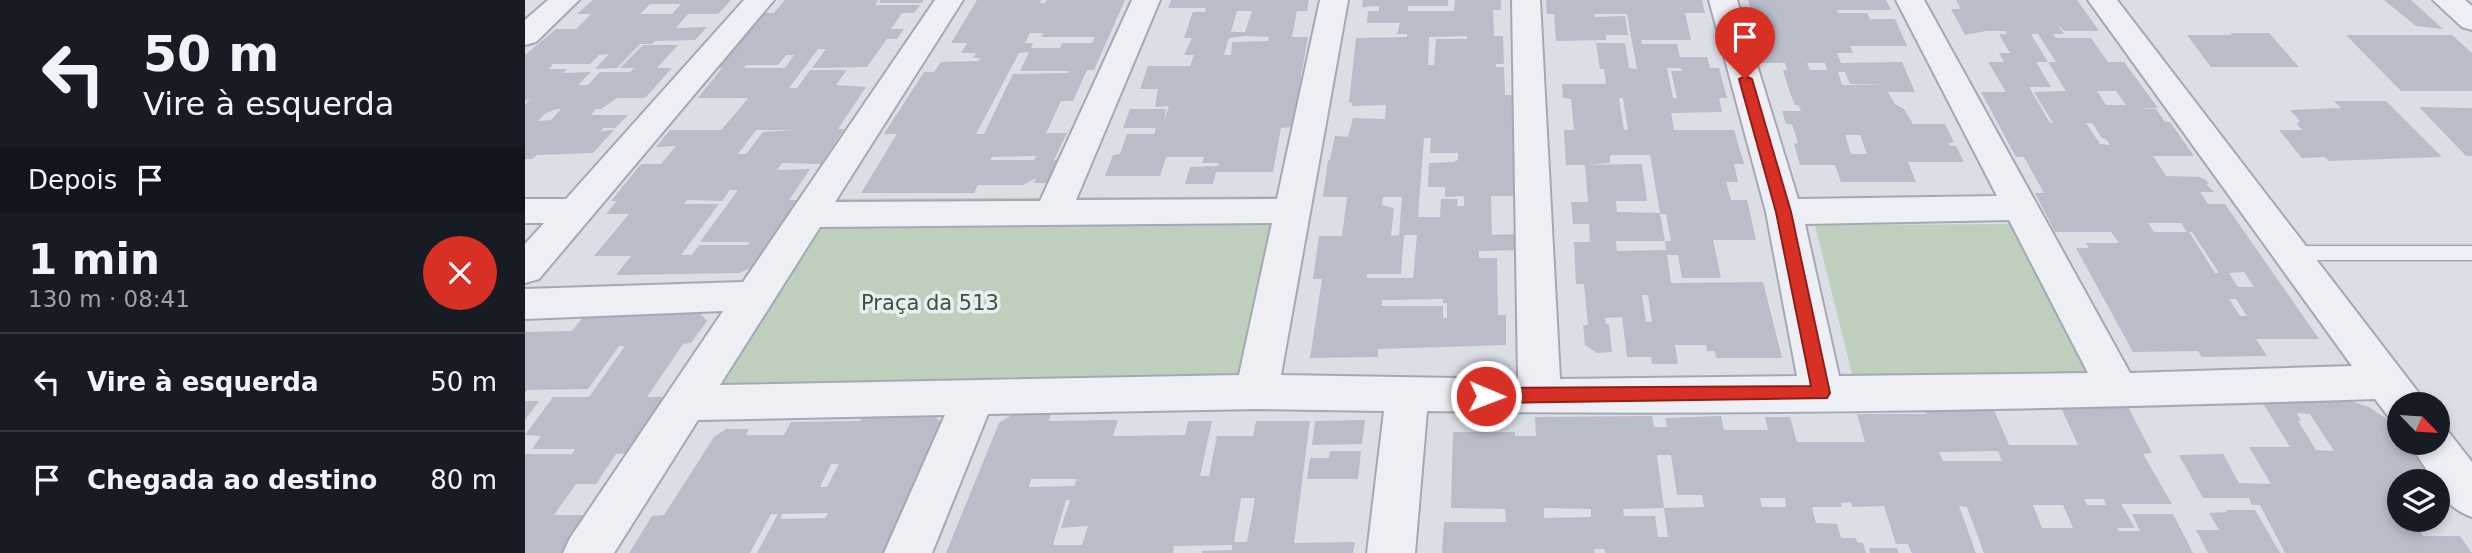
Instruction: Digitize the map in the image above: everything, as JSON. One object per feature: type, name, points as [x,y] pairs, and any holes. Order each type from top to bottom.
[{"type":"street","points":[[525,36],[565,0]]},
{"type":"street","points":[[525,269],[760,0]]},
{"type":"street","points":[[587,553],[949,0]]},
{"type":"street","points":[[1052,214],[1146,0]]},
{"type":"street","points":[[1257,392],[1335,0]]},
{"type":"street","points":[[1526,0],[1539,396]]},
{"type":"street","points":[[1723,0],[1784,212],[1821,393]]},
{"type":"street","points":[[1910,0],[2118,390]]},
{"type":"street","points":[[2102,0],[2393,392]]},
{"type":"street","points":[[2447,0],[2472,21]]},
{"type":"street","points":[[1784,212],[2019,208]]},
{"type":"street","points":[[525,211],[574,211]]},
{"type":"street","points":[[809,215],[1293,211]]},
{"type":"street","points":[[525,304],[755,296]]},
{"type":"street","points":[[684,403],[1257,392],[1539,396],[2118,390],[2387,393]]},
{"type":"street","points":[[1391,553],[1407,395]]},
{"type":"street","points":[[908,553],[974,397]]},
{"type":"street","points":[[2440,455],[2472,497]]},
{"type":"lane","points":[[2289,253],[2472,253]]},
{"type":"green space","name":"Praça da 513","points":[[1310,196],[1273,403],[658,413],[806,199]]},
{"type":"green space","points":[[2028,224],[2115,388],[1857,394],[1815,225]]},
{"type":"building","points":[[593,0],[731,0],[718,14],[688,14],[676,28],[707,27],[695,40],[640,44],[617,68],[595,69],[609,54],[599,55],[590,64],[553,64],[549,69],[567,69],[563,73],[591,72],[578,85],[588,85],[600,72],[630,72],[634,68],[620,68],[643,45],[678,45],[657,68],[672,68],[645,98],[617,98],[601,109],[596,109],[591,115],[628,115],[615,128],[603,128],[601,131],[614,130],[593,153],[537,155],[532,159],[525,159],[525,104],[530,99],[525,101],[525,55],[556,29],[576,29],[591,14],[577,14]],"holes":[[[650,4],[681,4],[672,14],[640,14]],[[561,109],[551,120],[538,121],[546,113]]]},
{"type":"building","points":[[785,0],[878,0],[875,5],[920,5],[914,13],[902,13],[891,29],[904,29],[897,39],[887,39],[867,67],[812,68],[826,49],[818,49],[789,88],[797,88],[810,70],[847,70],[836,85],[866,87],[838,129],[844,129],[821,164],[782,163],[777,170],[810,169],[789,200],[798,200],[755,266],[739,273],[616,275],[631,256],[594,256],[629,214],[606,214],[617,201],[611,201],[641,164],[661,164],[676,146],[656,147],[670,130],[721,130],[748,98],[698,98],[722,68],[717,68],[763,13],[774,13]],"holes":[[[786,55],[794,55],[785,68],[744,68],[746,65],[778,65]],[[756,130],[795,130],[763,132],[746,154],[738,154]],[[730,190],[738,190],[700,242],[750,242],[748,245],[699,245],[692,255],[681,255],[719,204],[684,204],[687,200],[722,201]]]},
{"type":"building","points":[[881,0],[923,0],[922,3],[879,3]]},
{"type":"building","points":[[977,0],[1041,0],[1040,3],[1045,3],[1047,0],[1125,0],[1094,70],[1087,70],[1073,101],[1061,101],[1046,133],[1067,133],[1047,183],[1034,183],[1036,178],[1023,185],[978,185],[974,193],[861,193],[897,134],[884,134],[924,72],[934,72],[941,62],[978,61],[980,58],[973,58],[976,53],[961,53],[967,43],[951,43]],"holes":[[[1030,33],[1044,33],[1041,37],[1095,37],[1092,43],[1062,43],[1060,48],[1031,48],[1033,43],[1025,43]],[[1029,52],[1020,71],[1069,71],[1013,74],[984,134],[976,134],[1019,53]],[[1036,156],[1034,160],[990,160],[992,157]]]},
{"type":"building","points":[[1171,0],[1309,0],[1307,11],[1297,11],[1292,37],[1308,37],[1292,127],[1281,128],[1273,172],[1216,172],[1213,184],[1185,184],[1190,167],[1218,166],[1219,163],[1202,163],[1204,157],[1166,157],[1160,176],[1105,176],[1113,155],[1120,154],[1127,134],[1154,134],[1156,128],[1123,128],[1130,109],[1166,109],[1164,121],[1169,106],[1155,107],[1158,89],[1140,89],[1148,66],[1190,66],[1194,55],[1184,55],[1192,38],[1184,38],[1193,12],[1205,12],[1206,8],[1168,8]],"holes":[[[1237,11],[1252,11],[1245,32],[1231,32]],[[1269,37],[1268,41],[1232,42],[1231,55],[1224,55],[1229,38]]]},
{"type":"building","points":[[1363,0],[1448,0],[1448,6],[1408,6],[1408,11],[1454,11],[1455,0],[1501,0],[1501,10],[1493,10],[1494,36],[1503,36],[1504,64],[1496,64],[1496,67],[1504,67],[1505,95],[1513,95],[1515,196],[1491,196],[1492,235],[1515,234],[1516,250],[1479,251],[1479,258],[1497,258],[1498,315],[1506,315],[1506,345],[1378,349],[1378,357],[1310,358],[1322,279],[1313,279],[1319,236],[1342,236],[1347,197],[1323,197],[1328,160],[1335,136],[1348,137],[1353,118],[1385,119],[1386,105],[1352,106],[1349,102],[1356,38],[1407,37],[1407,34],[1397,34],[1400,23],[1367,23],[1368,11],[1379,11],[1379,6],[1362,7]],"holes":[[[1467,36],[1467,39],[1436,39],[1434,65],[1428,65],[1429,37]],[[1424,138],[1431,138],[1430,153],[1458,153],[1458,160],[1429,163],[1428,187],[1445,187],[1445,197],[1464,196],[1464,206],[1457,206],[1458,199],[1441,199],[1440,217],[1418,217]],[[1383,197],[1402,197],[1399,235],[1391,236],[1394,208],[1382,205]],[[1404,235],[1417,235],[1413,278],[1367,278],[1367,274],[1401,274]],[[1443,299],[1443,303],[1447,303],[1447,318],[1443,318],[1443,306],[1382,306],[1382,300]]]},
{"type":"building","points":[[1546,0],[1702,0],[1705,13],[1685,13],[1691,40],[1641,40],[1642,44],[1677,44],[1680,57],[1707,57],[1710,68],[1719,68],[1727,98],[1719,98],[1722,112],[1671,113],[1674,130],[1734,130],[1744,164],[1734,164],[1738,182],[1726,182],[1731,200],[1747,200],[1756,240],[1713,240],[1721,278],[1682,278],[1678,255],[1667,255],[1671,283],[1763,282],[1782,358],[1716,358],[1715,351],[1707,351],[1706,345],[1675,345],[1678,364],[1652,364],[1651,357],[1627,357],[1622,317],[1605,318],[1606,324],[1609,324],[1612,352],[1597,353],[1585,345],[1583,325],[1588,325],[1584,284],[1576,284],[1574,242],[1590,242],[1589,224],[1573,224],[1571,202],[1588,202],[1585,165],[1566,165],[1564,130],[1574,130],[1571,99],[1563,98],[1562,84],[1606,84],[1604,69],[1600,69],[1596,43],[1625,43],[1629,68],[1637,69],[1627,14],[1594,14],[1595,17],[1625,16],[1628,35],[1606,35],[1606,40],[1556,41],[1554,14],[1547,14]],"holes":[[[1667,68],[1681,68],[1682,71],[1671,71],[1677,98],[1673,98]],[[1619,98],[1623,98],[1628,130],[1624,130]],[[1610,155],[1650,155],[1660,213],[1617,212],[1616,201],[1647,201],[1642,164],[1587,165],[1610,163]],[[1660,214],[1666,214],[1671,241],[1665,241]],[[1616,241],[1665,241],[1666,250],[1617,251]],[[1642,295],[1648,295],[1652,322],[1646,322]]]},
{"type":"building","points":[[1748,0],[1886,0],[1891,10],[1837,10],[1838,13],[1867,13],[1870,19],[1895,19],[1907,46],[1850,46],[1853,53],[1837,53],[1841,63],[1902,62],[1915,92],[1888,92],[1895,104],[1904,109],[1913,124],[1945,124],[1954,142],[1949,143],[1950,146],[1956,146],[1964,162],[1908,162],[1916,182],[1841,182],[1835,165],[1800,165],[1794,144],[1798,143],[1792,124],[1786,124],[1782,111],[1801,111],[1790,93],[1783,70],[1787,70],[1785,63],[1760,63],[1744,10],[1751,10]],"holes":[[[1807,63],[1825,63],[1827,70],[1810,70]],[[1838,72],[1845,72],[1850,84],[1887,85],[1842,85]],[[1845,135],[1860,135],[1867,154],[1851,154]]]},
{"type":"building","points":[[1956,0],[2077,0],[2099,31],[2064,31],[2057,24],[2064,34],[2053,34],[2056,38],[2091,38],[2108,62],[2124,62],[2158,108],[2137,109],[2156,109],[2165,122],[2170,122],[2194,156],[2153,156],[2166,176],[2200,177],[2206,180],[2209,184],[2206,184],[2214,192],[2200,192],[2208,204],[2225,204],[2319,339],[2256,339],[2267,356],[2202,357],[2198,351],[2133,352],[2076,248],[2089,248],[2086,243],[2119,243],[2111,232],[2055,232],[2035,193],[2044,193],[2024,157],[2016,157],[1981,92],[2006,92],[1988,62],[2004,62],[1999,53],[2010,53],[1999,34],[2007,34],[2005,31],[1986,31],[1965,35],[1951,9],[1961,9]],"holes":[[[2031,34],[2038,34],[2056,62],[2048,62]],[[2036,62],[2048,62],[2066,91],[2034,92],[2053,123],[2050,123],[2029,87],[2051,87]],[[2097,91],[2116,91],[2126,105],[2106,105]],[[2086,123],[2092,123],[2110,145],[2100,144]],[[2148,223],[2181,223],[2187,232],[2154,232]],[[2189,232],[2192,232],[2219,273],[2215,273]],[[2244,272],[2254,287],[2238,287],[2229,273]],[[2229,299],[2236,299],[2247,316],[2240,316]]]},
{"type":"building","points":[[2384,0],[2411,0],[2443,29],[2416,26]]},
{"type":"building","points":[[2230,33],[2269,33],[2299,67],[2211,67],[2187,35],[2232,35]]},
{"type":"building","points":[[2346,35],[2452,35],[2472,53],[2472,91],[2401,91]]},
{"type":"building","points":[[2334,101],[2386,101],[2442,157],[2329,161],[2325,157],[2302,158],[2279,130],[2302,130],[2297,124],[2300,121],[2290,110],[2341,108]]},
{"type":"building","points":[[2419,107],[2472,108],[2472,156],[2466,156]]},
{"type":"building","points":[[700,313],[707,321],[691,343],[683,344],[647,397],[670,397],[632,453],[616,454],[596,484],[576,484],[554,515],[589,515],[564,553],[525,553],[525,454],[572,454],[575,449],[532,449],[541,436],[525,435],[553,397],[589,397],[625,346],[619,346],[588,389],[527,390],[525,393],[525,332],[572,331],[584,316]]},
{"type":"building","points":[[2261,400],[2351,401],[2369,407],[2387,419],[2387,455],[2418,455],[2428,469],[2387,469],[2387,532],[2460,536],[2472,553],[2285,553],[2260,505],[2252,505],[2249,498],[2203,498],[2179,455],[2223,454],[2239,483],[2271,484],[2249,447],[2290,447]],"holes":[[[2297,413],[2310,414],[2334,451],[2316,450],[2298,421],[2301,421]]]},
{"type":"building","points":[[525,401],[539,401],[525,420]]},
{"type":"building","points":[[1923,403],[1991,403],[2009,445],[2078,445],[2059,403],[2126,403],[2152,453],[2143,454],[2172,504],[2121,504],[2135,528],[2117,528],[2118,531],[2140,531],[2132,514],[2173,514],[2193,553],[1984,553],[1967,507],[1959,506],[1976,553],[1912,553],[1908,544],[1896,544],[1884,506],[1852,507],[1851,502],[1841,503],[1842,507],[1812,507],[1816,523],[1837,524],[1841,538],[1856,538],[1857,542],[1863,543],[1866,553],[1605,553],[1604,549],[1594,549],[1595,553],[1442,553],[1444,522],[1506,522],[1505,509],[1451,508],[1453,432],[1515,432],[1515,436],[1536,436],[1535,417],[1652,416],[1654,427],[1667,427],[1665,418],[1721,416],[1724,430],[1768,430],[1765,417],[1790,417],[1797,442],[1865,442],[1857,414],[1926,414]],"holes":[[[1998,451],[2002,461],[1943,461],[1939,452]],[[1657,455],[1671,455],[1677,495],[1702,495],[1704,507],[1664,508]],[[1760,498],[1785,498],[1786,507],[1762,507]],[[2084,499],[2104,499],[2106,505],[2087,505]],[[2033,505],[2063,505],[2073,528],[2042,528]],[[1544,508],[1591,509],[1591,517],[1544,518]],[[1664,508],[1668,537],[1658,537],[1655,516],[1624,516],[1623,509]]]},
{"type":"building","points":[[932,414],[941,422],[884,553],[757,553],[778,514],[771,514],[750,553],[629,553],[652,516],[664,515],[714,437],[726,429],[749,429],[746,435],[784,435],[791,422],[860,421],[863,416]],"holes":[[[831,464],[839,464],[827,487],[820,487]],[[828,513],[825,518],[780,519],[782,514]]]},
{"type":"building","points":[[1013,414],[1051,414],[1049,421],[1118,420],[1113,436],[1185,435],[1188,421],[1212,421],[1200,476],[1209,476],[1217,436],[1253,436],[1256,421],[1310,421],[1294,543],[1355,542],[1353,553],[1202,553],[1232,550],[1232,545],[1174,546],[1173,553],[946,553],[999,423]],"holes":[[[1031,479],[1077,479],[1074,486],[1029,487]],[[1241,498],[1255,498],[1247,542],[1234,542]],[[1066,500],[1070,500],[1061,528],[1088,526],[1082,545],[1053,545]]]},
{"type":"building","points":[[1365,420],[1362,444],[1312,445],[1315,421]]},
{"type":"building","points":[[1330,451],[1361,451],[1358,479],[1307,479],[1310,458],[1329,458]]},
{"type":"building","points":[[2226,510],[2255,510],[2280,553],[2208,553],[2196,530],[2219,530],[2209,513],[2227,512]]},
{"type":"building","points":[[1869,548],[1897,548],[1899,553],[1870,553]]},
{"type":"route","points":[[1486,396],[1821,393],[1784,212],[1745,79]]}]
